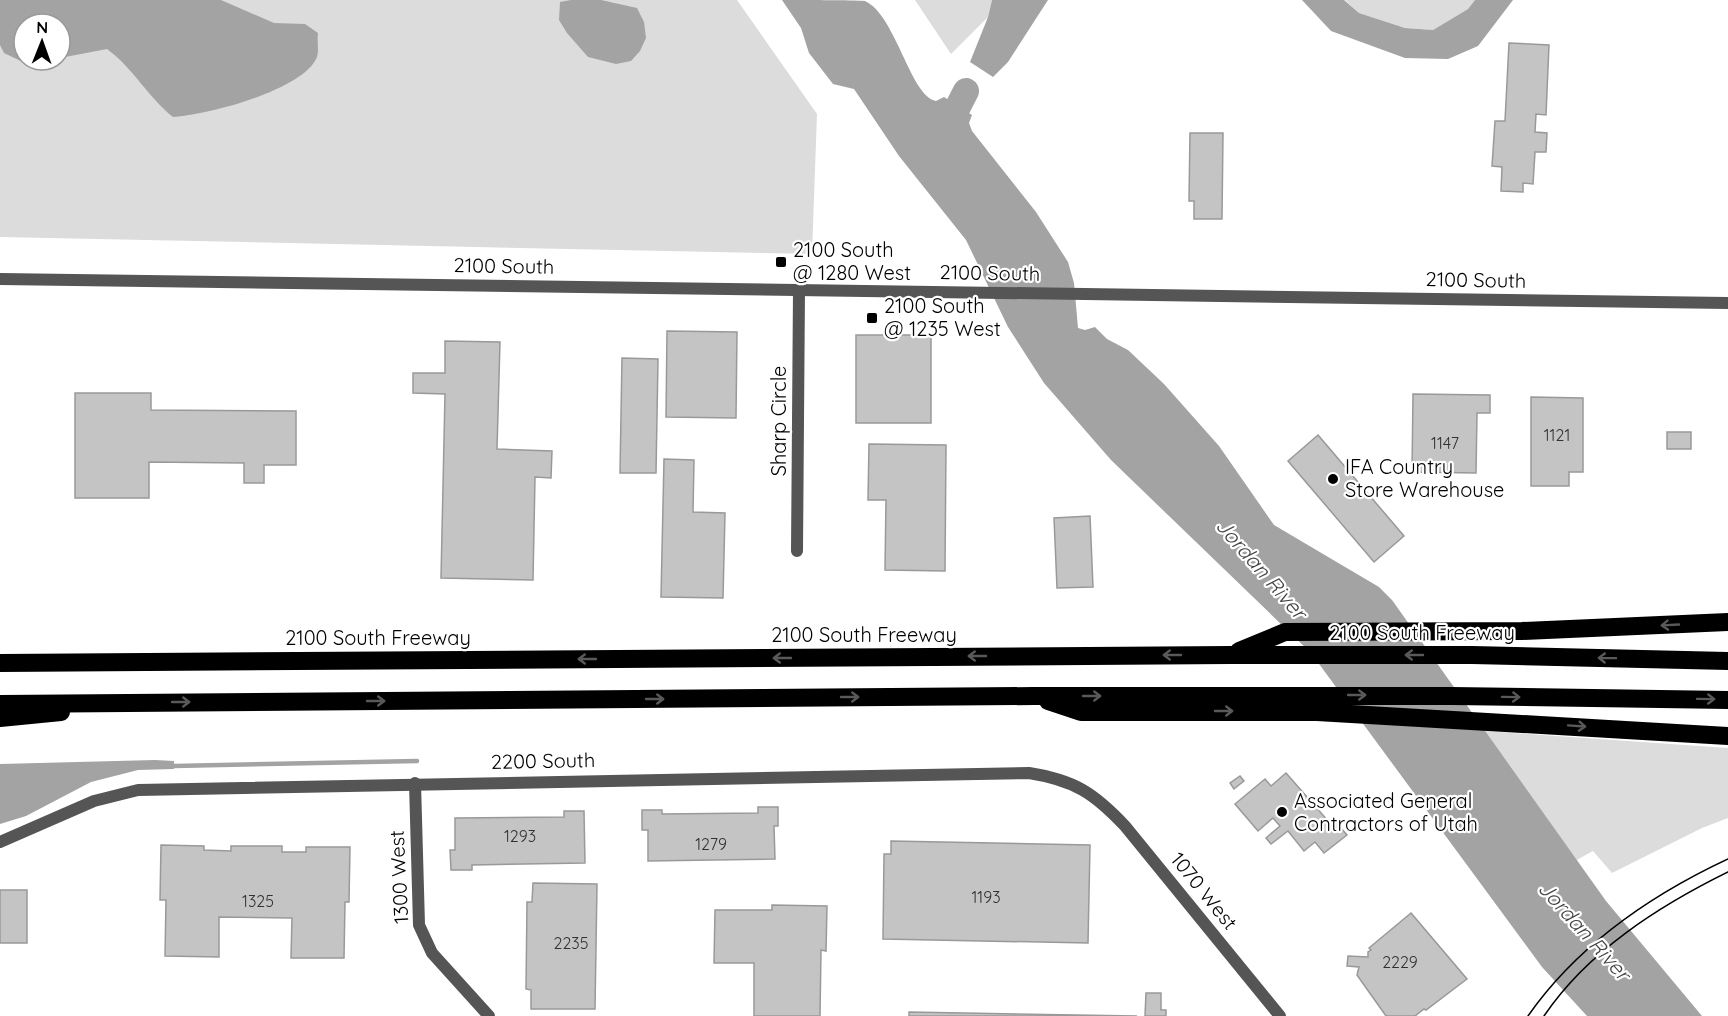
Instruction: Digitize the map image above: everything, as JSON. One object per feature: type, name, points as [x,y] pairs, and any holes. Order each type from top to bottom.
[{"type":"highway","points":[[1231,655],[1285,632],[1450,632],[1618,628],[1728,622]]},
{"type":"highway","name":"2100 South Freeway","points":[[0,663],[1231,655],[1472,655],[1728,661]]},
{"type":"highway","points":[[0,704],[1298,695],[1728,700]]},
{"type":"highway","points":[[1034,696],[1081,712],[1317,712],[1728,736]]},
{"type":"highway","points":[[0,718],[33,717],[123,703]]},
{"type":"street","name":"2100 South","points":[[0,279],[1728,303]]},
{"type":"street","name":"Sharp Circle","points":[[797,551],[799,290]]},
{"type":"street","name":"2200 South","points":[[0,842],[94,801],[138,790],[1009,772],[1050,776],[1070,782],[1093,795]]},
{"type":"street","name":"1300 West","points":[[415,783],[419,925],[432,953],[489,1016]]},
{"type":"street","name":"1070 West","points":[[1093,795],[1125,826],[1280,1016]]},
{"type":"shaded area","points":[[0,0],[737,0],[817,114],[812,254],[0,237]]},
{"type":"shaded area","points":[[915,0],[992,0],[988,17],[951,54]]},
{"type":"shaded area","points":[[1345,0],[1475,0],[1468,9],[1433,30],[1405,28],[1359,13]]},
{"type":"shaded area","points":[[1455,729],[1728,748],[1728,818],[1702,828],[1612,873],[1593,851],[1573,862]]},
{"type":"water","points":[[0,0],[221,0],[274,23],[305,24],[318,33],[317,57],[308,69],[294,80],[253,99],[208,111],[173,117],[107,49],[72,56],[72,12],[12,12],[12,57],[4,53],[0,45]]},
{"type":"water","points":[[601,0],[637,8],[644,22],[646,38],[640,51],[631,61],[616,64],[588,57],[559,20],[560,2]]},
{"type":"water","points":[[782,0],[865,1],[876,9],[886,22],[910,71],[927,96],[936,101],[944,97],[972,115],[969,123],[972,131],[1036,212],[1068,262],[1074,283],[1078,328],[1085,330],[1095,327],[1107,339],[1128,350],[1164,384],[1219,446],[1274,525],[1379,587],[1392,600],[1606,901],[1702,1016],[1587,1016],[1542,967],[1311,653],[1111,460],[1044,383],[1008,327],[966,240],[899,156],[854,89],[833,84],[809,53],[801,28]]},
{"type":"water","points":[[992,0],[1048,0],[1008,62],[993,77],[970,62],[988,17]]},
{"type":"water","points":[[1302,0],[1344,0],[1359,13],[1405,28],[1433,30],[1468,9],[1475,0],[1513,0],[1478,46],[1448,59],[1405,58],[1331,31]]},
{"type":"water","points":[[174,761],[174,769],[138,770],[91,782],[26,816],[0,824],[0,764]]},
{"type":"building","points":[[1509,43],[1549,45],[1546,115],[1536,114],[1535,132],[1547,133],[1546,152],[1535,152],[1533,184],[1523,183],[1523,192],[1501,191],[1502,167],[1492,166],[1495,121],[1505,121]]},
{"type":"building","points":[[1190,133],[1223,133],[1222,219],[1194,219],[1194,201],[1189,201]]},
{"type":"building","points":[[667,331],[737,332],[736,418],[666,417]]},
{"type":"building","points":[[856,335],[931,335],[931,423],[856,423]]},
{"type":"building","points":[[445,341],[500,342],[497,449],[552,451],[551,478],[535,477],[533,580],[441,578],[445,394],[413,393],[413,373],[445,373]]},
{"type":"building","points":[[622,358],[658,359],[656,473],[620,473]]},
{"type":"building","points":[[75,393],[151,393],[151,410],[296,411],[296,465],[264,465],[264,483],[244,483],[244,463],[149,462],[149,498],[75,498]]},
{"type":"building","points":[[1413,394],[1490,395],[1490,413],[1477,413],[1476,473],[1412,472]]},
{"type":"building","points":[[1531,397],[1583,398],[1583,472],[1569,472],[1569,486],[1531,486]]},
{"type":"building","points":[[1667,432],[1691,432],[1691,449],[1667,449]]},
{"type":"building","points":[[1318,435],[1404,536],[1374,562],[1288,461]]},
{"type":"building","points":[[869,444],[946,445],[945,571],[885,570],[886,500],[868,500]]},
{"type":"building","points":[[664,459],[694,460],[693,512],[725,513],[723,598],[661,597]]},
{"type":"building","points":[[1090,516],[1093,587],[1057,588],[1054,518]]},
{"type":"building","name":"Associated General Contractors of Utah","points":[[1286,773],[1329,822],[1333,819],[1347,835],[1324,853],[1315,842],[1304,851],[1288,831],[1271,844],[1266,838],[1280,826],[1273,818],[1258,831],[1235,804],[1265,779],[1271,786]]},
{"type":"building","points":[[1240,776],[1244,781],[1234,789],[1230,783]]},
{"type":"building","points":[[758,807],[778,807],[778,826],[774,826],[775,859],[648,861],[648,830],[642,830],[642,810],[662,810],[662,814],[758,813]]},
{"type":"building","points":[[564,811],[584,811],[585,863],[472,865],[472,870],[451,870],[450,850],[455,850],[455,818],[564,817]]},
{"type":"building","points":[[891,841],[1090,845],[1088,943],[883,939],[884,854],[891,854]]},
{"type":"building","points":[[161,845],[204,846],[204,850],[231,851],[231,846],[282,846],[282,852],[306,852],[306,847],[350,847],[349,902],[345,902],[344,958],[291,958],[292,918],[219,917],[219,957],[165,956],[166,900],[160,900]]},
{"type":"building","points":[[533,883],[597,884],[595,1009],[531,1009],[531,990],[526,989],[527,902],[532,902]]},
{"type":"building","points":[[0,890],[27,890],[27,943],[0,943]]},
{"type":"building","points":[[772,905],[827,906],[826,951],[821,950],[820,1016],[754,1016],[754,963],[714,963],[715,910],[772,910]]},
{"type":"building","points":[[1411,913],[1467,979],[1415,1016],[1386,1016],[1357,975],[1359,967],[1347,966],[1348,956],[1368,957],[1368,952],[1371,950],[1369,948]]},
{"type":"building","points":[[1146,993],[1161,993],[1161,1010],[1166,1010],[1166,1016],[1145,1016]]},
{"type":"building","points":[[909,1012],[1137,1016],[909,1016]]},
{"type":"waterway","name":"Jordan River","points":[[943,136],[966,91]]},
{"type":"waterway","points":[[174,766],[417,761]]},
{"type":"tram line","points":[[1528,1016],[1569,967],[1618,925],[1671,889],[1728,859]]},
{"type":"tram line","points":[[1544,1016],[1582,971],[1627,932],[1676,900],[1728,872]]},
{"type":"place","name":"2100 South @ 1280 West","points":[[781,262]]},
{"type":"place","name":"2100 South @ 1235 West","points":[[872,318]]},
{"type":"place","name":"IFA Country Store Warehouse","points":[[1333,479]]},
{"type":"place","name":"Associated General Contractors of Utah","points":[[1282,812]]}]
